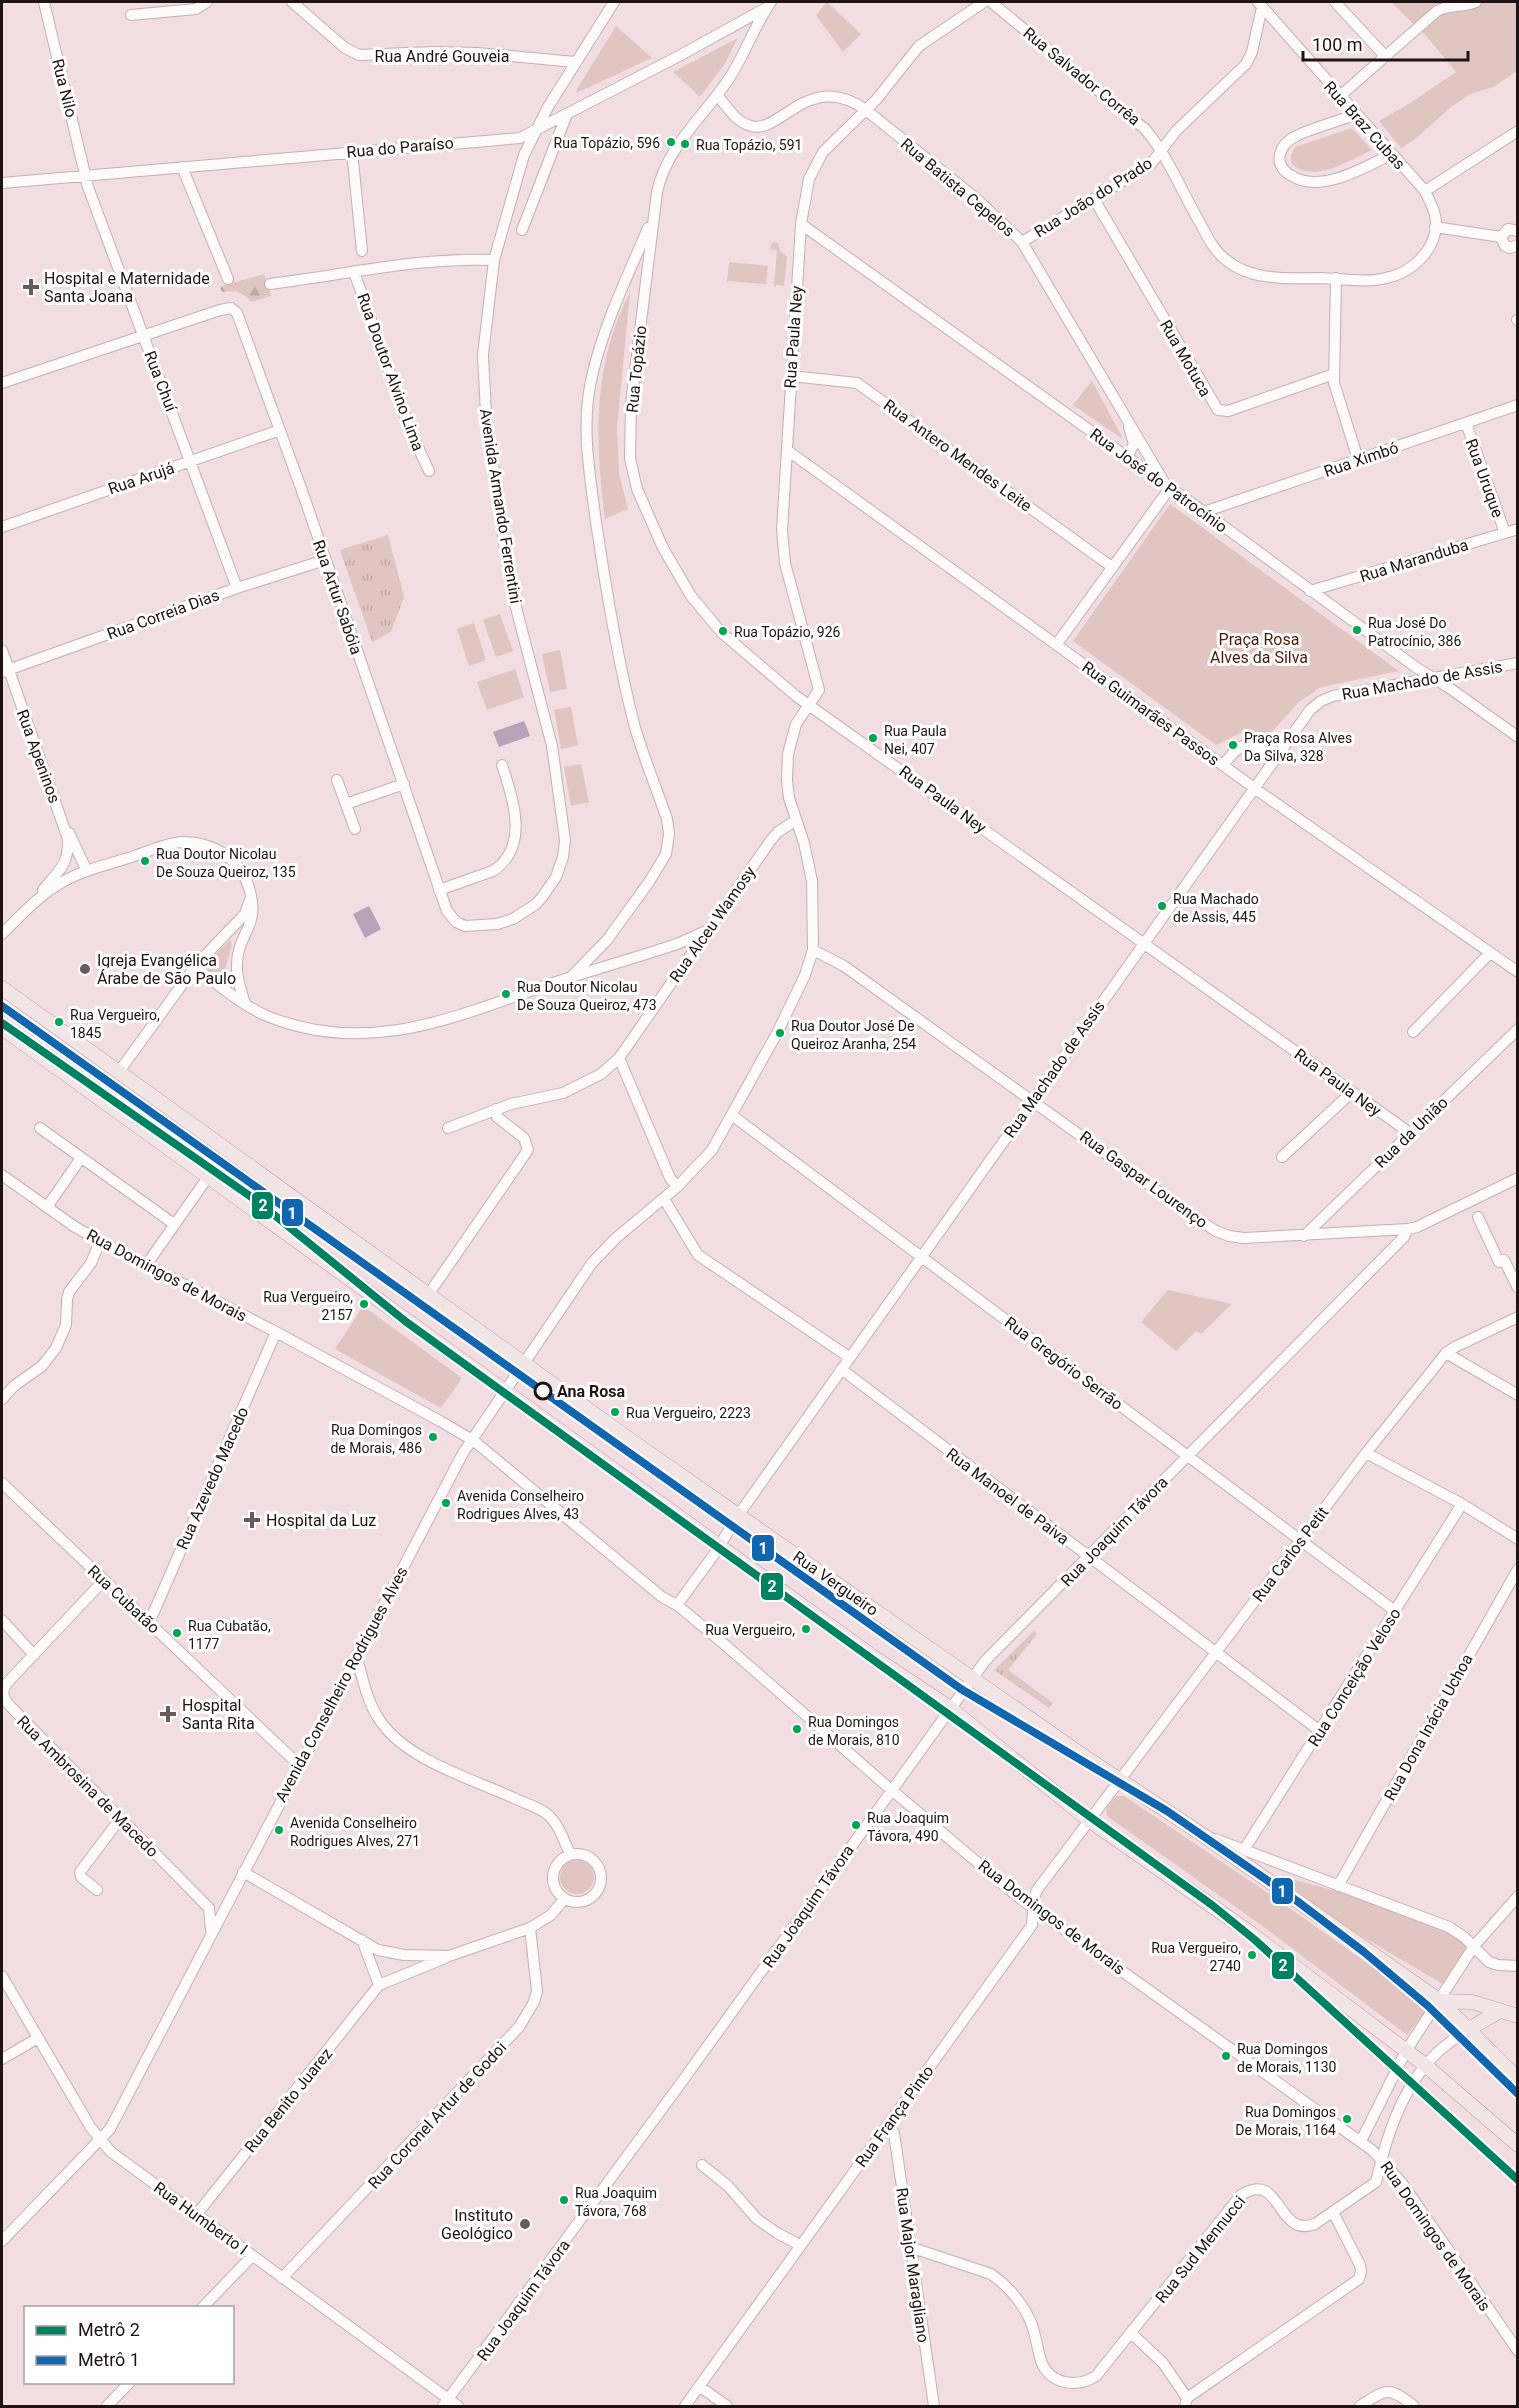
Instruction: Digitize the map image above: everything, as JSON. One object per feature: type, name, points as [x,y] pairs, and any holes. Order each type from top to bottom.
[{"type":"main road","name":"Rua Vergueiro","points":[[2,988],[636,1444],[1440,2001],[1518,2079]]},
{"type":"main road","points":[[2,1029],[872,1656],[950,1708],[1089,1820],[1249,1932],[1406,2051],[1518,2145]]},
{"type":"main road","points":[[1440,2001],[1472,2002],[1518,2016]]},
{"type":"main road","points":[[1469,2029],[1500,2011]]},
{"type":"street","name":"Rua Nilo","points":[[44,2],[86,175]]},
{"type":"street","points":[[130,15],[196,9],[207,2]]},
{"type":"street","name":"Rua André Gouveia","points":[[292,2],[345,48],[359,56],[433,52],[477,53],[575,62]]},
{"type":"street","name":"Avenida Armando Ferrentini","points":[[439,890],[447,911],[456,922],[465,926],[497,924],[513,919],[536,904],[550,887],[560,867],[565,847],[552,746],[513,596],[486,414],[483,355],[494,260],[524,155],[575,62],[614,2]]},
{"type":"street","name":"Rua Paula Ney","points":[[984,2],[919,46],[866,110],[822,152],[809,179],[801,224],[783,548],[819,690],[809,705],[1410,1133]]},
{"type":"street","name":"Rua Salvador Corrêa","points":[[991,2],[1139,122],[1161,150],[1211,243],[1226,260],[1244,271],[1264,277],[1384,279],[1413,267],[1433,239],[1436,227]]},
{"type":"street","points":[[1335,2],[1385,56]]},
{"type":"street","points":[[1340,96],[1439,10],[1476,2]]},
{"type":"street","name":"Rua João do Prado","points":[[1022,242],[1150,164],[1176,131],[1246,64],[1252,52],[1260,4]]},
{"type":"street","name":"Rua Braz Cubas","points":[[1260,4],[1425,191],[1434,214],[1436,227]]},
{"type":"street","name":"Rua do Paraíso","points":[[2,183],[520,138],[728,30],[769,5]]},
{"type":"street","name":"Rua Topázio","points":[[769,5],[727,81],[683,137],[666,162],[660,179],[653,216],[631,404],[630,443],[632,471],[643,507],[675,571],[691,596],[718,629],[759,666],[809,705]]},
{"type":"street","points":[[728,30],[736,29],[746,32],[748,42]]},
{"type":"street","name":"Rua Batista Cepelos","points":[[717,95],[741,122],[752,127],[762,127],[771,123],[806,101],[824,98],[849,100],[866,110],[979,201],[1022,242],[1168,487]]},
{"type":"street","points":[[522,230],[567,114]]},
{"type":"street","points":[[1356,114],[1289,140],[1280,154],[1280,163],[1284,170],[1298,180],[1318,182],[1341,176],[1392,154]]},
{"type":"street","points":[[537,129],[561,129]]},
{"type":"street","points":[[1425,191],[1518,131]]},
{"type":"street","points":[[352,151],[362,251]]},
{"type":"street","points":[[182,167],[228,279]]},
{"type":"street","name":"Rua Chuí","points":[[86,175],[237,588]]},
{"type":"street","name":"Rua Motuca","points":[[1094,199],[1218,410],[1228,411],[1334,374]]},
{"type":"street","points":[[571,977],[608,940],[650,882],[666,854],[669,834],[667,819],[634,723],[615,643],[605,588],[589,466],[586,420],[591,382],[600,350],[653,216]]},
{"type":"street","name":"Rua José do Patrocínio","points":[[801,224],[1204,512],[1310,591],[1518,737]]},
{"type":"street","points":[[1436,227],[1501,237]]},
{"type":"street","points":[[1501,237],[1508,229],[1518,231]]},
{"type":"street","points":[[1501,237],[1505,246],[1510,248],[1518,245]]},
{"type":"street","points":[[270,284],[372,268],[458,260],[494,260]]},
{"type":"street","name":"Rua Doutor Alvino Lima","points":[[354,272],[410,430],[429,471]]},
{"type":"street","points":[[1336,278],[1334,383],[1358,459]]},
{"type":"street","points":[[624,285],[635,280],[639,281],[642,283],[645,294]]},
{"type":"street","name":"Rua Artur Sabóia","points":[[144,336],[231,308],[237,313],[404,784],[439,890]]},
{"type":"street","points":[[2,383],[144,336]]},
{"type":"street","name":"Rua Antero Mendes Leite","points":[[791,376],[857,383],[1112,567]]},
{"type":"street","name":"Rua Ximbó","points":[[1204,512],[1518,405]]},
{"type":"street","name":"Rua Batista Cepelos","points":[[1127,457],[1134,444],[1128,421]]},
{"type":"street","name":"Rua Uruque","points":[[1466,423],[1505,533]]},
{"type":"street","name":"Rua Arujá","points":[[2,527],[280,430]]},
{"type":"street","name":"Rua Guimarães Passos","points":[[787,450],[1254,788],[1518,972]]},
{"type":"street","points":[[1056,645],[1168,487]]},
{"type":"street","name":"Rua Maranduba","points":[[1310,591],[1518,529]]},
{"type":"street","name":"Rua Correia Dias","points":[[5,670],[237,588],[325,560]]},
{"type":"street","name":"Rua Apeninos","points":[[2,650],[5,670],[65,827],[87,871]]},
{"type":"street","name":"Rua Machado de Assis","points":[[677,1605],[721,1545],[739,1514],[920,1256],[1305,716],[1321,701],[1333,696],[1518,663]]},
{"type":"street","points":[[809,705],[796,724],[788,754],[787,780],[789,798],[810,865],[814,914],[813,950]]},
{"type":"street","points":[[1223,765],[1238,747],[1248,743],[1256,745],[1275,757]]},
{"type":"street","points":[[439,890],[493,871],[501,866],[512,852],[515,843],[516,818],[502,765]]},
{"type":"street","points":[[337,780],[355,829]]},
{"type":"street","points":[[346,804],[404,784]]},
{"type":"street","name":"Rua Alceu Wamosy","points":[[448,1128],[511,1104],[562,1093],[601,1074],[619,1058],[778,832],[796,820]]},
{"type":"street","name":"Rua Apeninos","points":[[36,900],[67,859],[68,839],[65,827]]},
{"type":"street","points":[[2,934],[36,900],[61,883],[87,871],[180,842],[206,845],[226,855],[238,867],[251,896],[253,916],[237,962],[238,980],[245,1003]]},
{"type":"street","points":[[118,1073],[195,967],[245,914],[251,896]]},
{"type":"street","points":[[195,967],[245,1003],[269,1017],[300,1026],[339,1033],[377,1034],[454,1017],[571,977],[677,945],[706,932]]},
{"type":"street","name":"Rua Gaspar Lourenço","points":[[813,950],[844,966],[1216,1231],[1229,1236],[1244,1238],[1304,1236],[1408,1229],[1417,1227],[1518,1179]]},
{"type":"street","name":"Avenida Conselheiro Rodrigues Alves","points":[[2,2241],[100,2140],[118,2114],[356,1655],[471,1440],[592,1263],[616,1238],[677,1187],[712,1150],[733,1116],[790,1007],[813,950]]},
{"type":"street","points":[[1413,1032],[1490,954]]},
{"type":"street","name":"Rua da União","points":[[1304,1236],[1518,1029]]},
{"type":"street","points":[[619,1058],[670,1178],[677,1187]]},
{"type":"street","points":[[1282,1158],[1352,1092]]},
{"type":"street","points":[[428,1295],[528,1150],[524,1138],[497,1117],[496,1109]]},
{"type":"street","name":"Rua Gregório Serrão","points":[[733,1116],[1395,1611]]},
{"type":"street","points":[[40,1128],[174,1224]]},
{"type":"street","points":[[46,1207],[81,1158]]},
{"type":"street","name":"Rua Domingos de Morais","points":[[2,1175],[46,1207],[100,1241],[276,1332],[471,1440],[662,1597],[677,1605],[891,1790],[1033,1908],[1361,2141],[1381,2158],[1401,2183],[1518,2351]]},
{"type":"street","points":[[147,1264],[208,1177]]},
{"type":"street","points":[[664,1199],[698,1255],[849,1357]]},
{"type":"street","points":[[1478,1217],[1498,1262],[1504,1260],[1518,1288]]},
{"type":"street","name":"Rua Joaquim Távora","points":[[450,2404],[985,1661],[1394,1248],[1408,1229]]},
{"type":"street","points":[[2,1399],[14,1386],[42,1366],[56,1348],[66,1325],[69,1292],[91,1263],[100,1241]]},
{"type":"street","name":"Rua Carlos Petit","points":[[1089,1820],[1366,1453],[1446,1353],[1518,1317]]},
{"type":"street","name":"Rua Azevedo Macedo","points":[[149,1623],[276,1332]]},
{"type":"street","points":[[1446,1353],[1518,1395]]},
{"type":"street","name":"Rua Manoel de Paiva","points":[[841,1369],[1320,1731]]},
{"type":"street","points":[[1366,1453],[1462,1504],[1518,1539]]},
{"type":"street","name":"Rua Cubatão","points":[[2,1483],[299,1765]]},
{"type":"street","name":"Rua Conceição Veloso","points":[[1244,1850],[1462,1504]]},
{"type":"street","name":"Rua Dona Inácia Uchoa","points":[[1338,1886],[1518,1569]]},
{"type":"street","name":"Rua Ambrosina de Macedo","points":[[104,1580],[4,1687],[5,1700],[209,1908]]},
{"type":"street","points":[[2,1620],[34,1655]]},
{"type":"street","points":[[356,1655],[372,1705],[390,1734],[428,1760],[546,1813],[561,1834],[570,1854]]},
{"type":"street","points":[[97,1890],[81,1877],[80,1872],[120,1819]]},
{"type":"street","name":"Rua França Pinto","points":[[685,2406],[1032,1925],[1037,1890],[1089,1820]]},
{"type":"street","name":"Rua Vergueiro","points":[[1206,1837],[1449,1927],[1474,1946],[1489,1962],[1497,1965],[1518,1966]]},
{"type":"street","points":[[581,1853],[594,1859],[602,1878],[597,1892],[586,1900],[576,1902],[564,1899],[556,1890],[553,1877],[557,1864],[570,1854],[581,1853]]},
{"type":"street","points":[[243,1872],[378,1950],[389,1953],[449,1956]]},
{"type":"street","points":[[211,1933],[209,1908],[230,1896]]},
{"type":"street","points":[[1361,2141],[1406,2051],[1474,1946],[1518,1896]]},
{"type":"street","points":[[362,1940],[379,1985],[449,1956],[530,1928],[551,1914],[564,1899]]},
{"type":"street","name":"Rua Coronel Artur de Godoi","points":[[282,2278],[519,2027],[534,2002],[537,1991],[530,1928]]},
{"type":"street","name":"Rua Humberto I","points":[[2,1976],[100,2140],[111,2152],[450,2404]]},
{"type":"street","name":"Rua Benito Juarez","points":[[197,2214],[379,1985]]},
{"type":"street","name":"Rua Sud Mennucci","points":[[910,2247],[991,2274],[1002,2282],[1024,2308],[1031,2323],[1041,2362],[1047,2372],[1064,2383],[1076,2384],[1089,2381],[1096,2376],[1131,2334],[1241,2195],[1251,2189],[1270,2194],[1297,2226],[1304,2228],[1315,2224],[1376,2182],[1386,2138],[1413,2084],[1425,2066],[1447,2044],[1469,2029]]},
{"type":"street","points":[[2,2059],[38,2038]]},
{"type":"street","name":"Rua Major Maragliano","points":[[887,2125],[894,2133],[934,2406]]},
{"type":"street","points":[[702,2165],[728,2186],[757,2219],[800,2245]]},
{"type":"street","points":[[1131,2334],[1163,2364],[1186,2402],[1359,2279],[1360,2265],[1333,2212]]},
{"type":"street","points":[[203,2306],[252,2256]]},
{"type":"street","points":[[107,2406],[128,2384]]},
{"type":"street","points":[[699,2386],[727,2406]]},
{"type":"street","points":[[1360,2406],[1383,2391],[1396,2392],[1414,2406]]},
{"type":"green space","points":[[827,2],[861,34],[843,52],[816,15]]},
{"type":"green space","points":[[1391,2],[1517,2],[1517,71],[1493,87],[1470,94],[1401,148],[1379,121],[1456,72],[1429,39]]},
{"type":"green space","points":[[616,26],[652,58],[576,93],[577,89]]},
{"type":"green space","points":[[738,38],[724,65],[700,97],[673,72]]},
{"type":"green space","points":[[1353,129],[1372,150],[1343,164],[1320,171],[1310,172],[1291,163],[1291,155],[1295,147]]},
{"type":"green space","points":[[772,242],[778,243],[780,251],[787,257],[784,286],[774,287],[777,250],[770,249]]},
{"type":"green space","points":[[729,262],[768,266],[766,284],[727,281]]},
{"type":"green space","points":[[264,274],[271,296],[251,302],[238,293],[222,292],[220,287],[231,283]]},
{"type":"green space","points":[[630,293],[617,427],[619,474],[628,509],[605,519],[598,432],[603,375],[609,347]]},
{"type":"green space","points":[[1092,381],[1123,439],[1073,405]]},
{"type":"green space","name":"Praça Rosa Alves da Silva","points":[[1170,504],[1399,671],[1321,687],[1299,702],[1269,735],[1244,731],[1216,745],[1073,641]]},
{"type":"green space","points":[[388,535],[404,597],[391,632],[372,642],[340,550]]},
{"type":"green space","points":[[500,614],[513,651],[496,657],[483,620]]},
{"type":"green space","points":[[474,623],[486,660],[469,666],[457,629]]},
{"type":"green space","points":[[560,650],[567,689],[550,692],[542,654]]},
{"type":"green space","points":[[515,669],[524,697],[487,710],[477,682]]},
{"type":"green space","points":[[571,707],[578,745],[561,749],[554,710]]},
{"type":"green space","points":[[581,764],[589,802],[571,806],[564,767]]},
{"type":"green space","points":[[229,941],[232,944],[225,970],[230,983],[228,984],[207,969],[205,965]]},
{"type":"green space","points":[[1168,1290],[1232,1304],[1201,1334],[1196,1331],[1176,1351],[1141,1322]]},
{"type":"green space","points":[[363,1306],[462,1378],[441,1408],[335,1349]]},
{"type":"green space","points":[[1034,1631],[1037,1634],[1008,1670],[1053,1703],[1049,1708],[994,1670]]},
{"type":"green space","points":[[1116,1796],[1124,1796],[1271,1895],[1425,2004],[1426,2011],[1407,2035],[1268,1930],[1107,1816],[1106,1809]]},
{"type":"green space","points":[[577,1860],[589,1865],[594,1877],[589,1889],[577,1894],[565,1889],[560,1877],[565,1865]]},
{"type":"green space","points":[[1275,1875],[1356,1896],[1444,1928],[1468,1946],[1446,1986],[1336,1921]]},
{"type":"shaded area","points":[[524,721],[530,736],[499,747],[493,732]]},
{"type":"shaded area","points":[[369,906],[381,929],[365,938],[353,914]]},
{"type":"metro line","name":"1","points":[[2,1006],[961,1689],[1167,1811],[1297,1901],[1364,1952],[1428,2006],[1518,2094]]},
{"type":"metro line","name":"2","points":[[2,1023],[257,1201],[405,1321],[1212,1905],[1255,1940],[1518,2180]]},
{"type":"place","name":"Rua Topázio, 596","points":[[671,142]]},
{"type":"place","name":"Rua Topázio, 591","points":[[685,144]]},
{"type":"place","name":"Hospital e Maternidade Santa Joana","points":[[31,287]]},
{"type":"place","name":"Rua José Do Patrocínio, 386","points":[[1357,630]]},
{"type":"place","name":"Rua Topázio, 926","points":[[723,631]]},
{"type":"place","name":"Rua Paula Nei, 407","points":[[873,738]]},
{"type":"place","name":"Praça Rosa Alves Da Silva, 328","points":[[1233,745]]},
{"type":"place","name":"Rua Doutor Nicolau De Souza Queiroz, 135","points":[[145,861]]},
{"type":"place","name":"Rua Machado de Assis, 445","points":[[1162,906]]},
{"type":"place","name":"Igreja Evangélica Árabe de São Paulo","points":[[85,969]]},
{"type":"place","name":"Rua Doutor Nicolau De Souza Queiroz, 473","points":[[506,994]]},
{"type":"place","name":"Rua Vergueiro, 1845","points":[[59,1022]]},
{"type":"place","name":"Rua Doutor José De Queiroz Aranha, 254","points":[[780,1033]]},
{"type":"place","name":"Rua Vergueiro, 2157","points":[[364,1304]]},
{"type":"place","name":"Ana Rosa","points":[[543,1391]]},
{"type":"place","name":"Rua Vergueiro, 2223","points":[[615,1412]]},
{"type":"place","name":"Rua Domingos de Morais, 486","points":[[433,1437]]},
{"type":"place","name":"Avenida Conselheiro Rodrigues Alves, 43","points":[[446,1503]]},
{"type":"place","name":"Hospital da Luz","points":[[252,1520]]},
{"type":"place","name":"Rua Vergueiro,","points":[[806,1629]]},
{"type":"place","name":"Rua Cubatão, 1177","points":[[177,1633]]},
{"type":"place","name":"Hospital Santa Rita","points":[[168,1714]]},
{"type":"place","name":"Rua Domingos de Morais, 810","points":[[797,1729]]},
{"type":"place","name":"Rua Joaquim Távora, 490","points":[[856,1825]]},
{"type":"place","name":"Avenida Conselheiro Rodrigues Alves, 271","points":[[279,1830]]},
{"type":"place","name":"Rua Vergueiro, 2740","points":[[1252,1955]]},
{"type":"place","name":"Rua Domingos de Morais, 1130","points":[[1226,2056]]},
{"type":"place","name":"Rua Domingos De Morais, 1164","points":[[1347,2119]]},
{"type":"place","name":"Rua Joaquim Távora, 768","points":[[564,2200]]},
{"type":"place","name":"Instituto Geológico","points":[[525,2224]]}]
